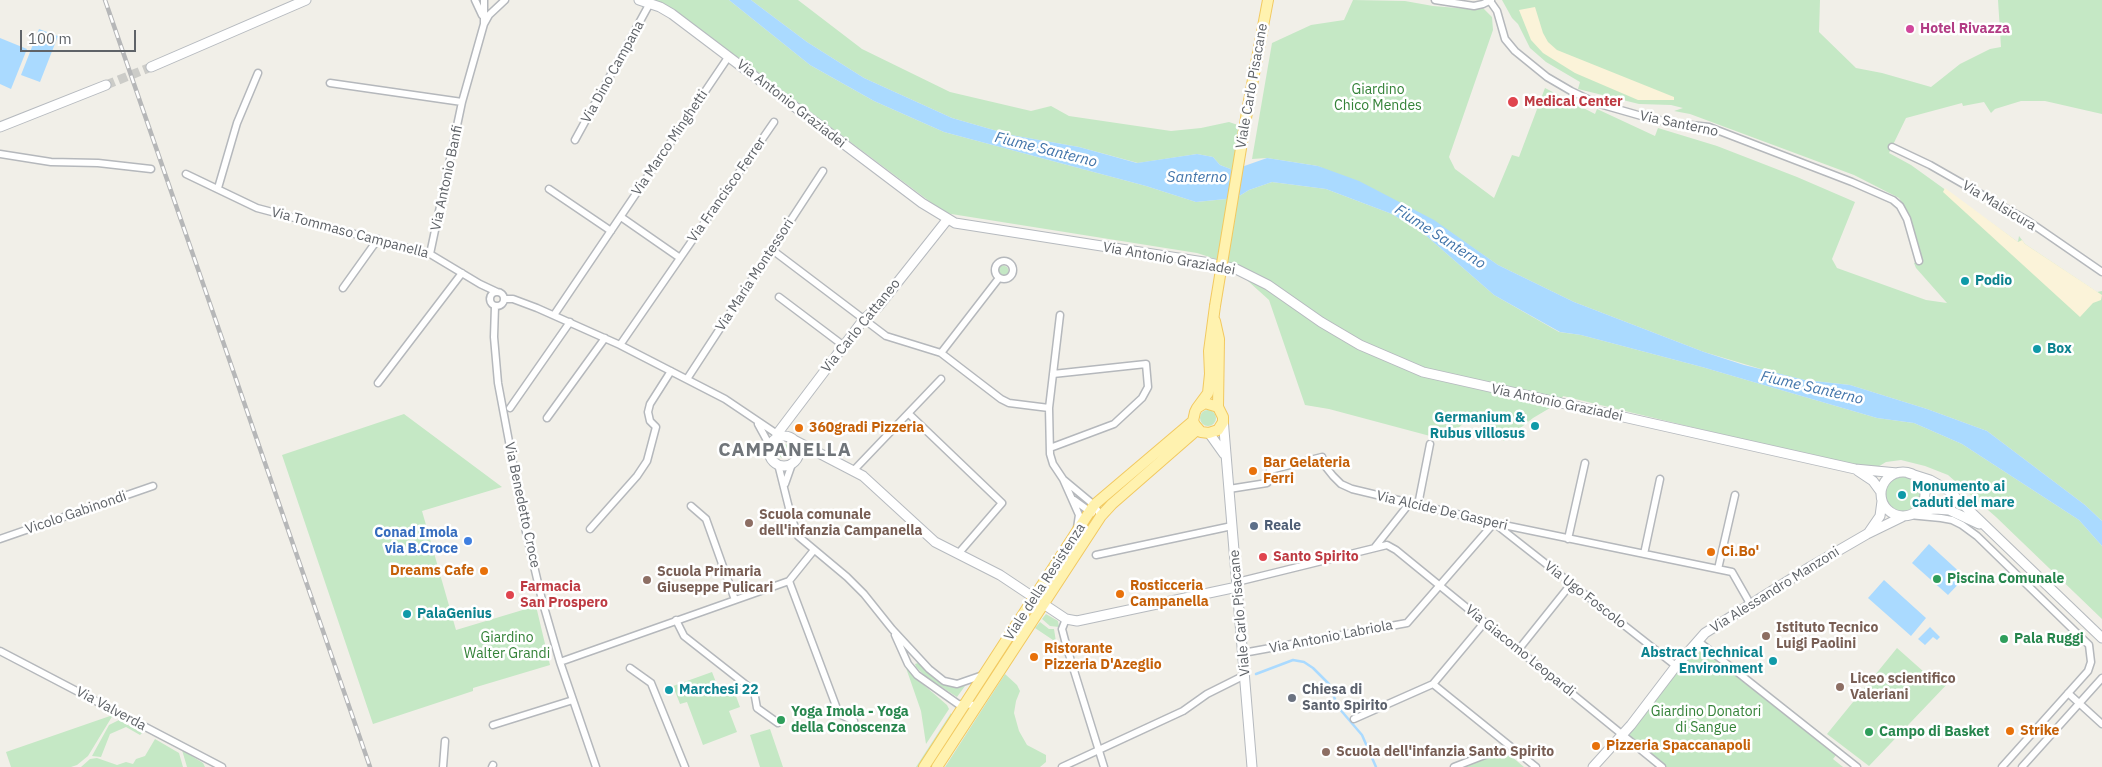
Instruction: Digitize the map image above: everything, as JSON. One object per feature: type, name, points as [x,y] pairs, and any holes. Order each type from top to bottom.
[{"type":"main road","name":"Viale Carlo Pisacane","points":[[1196,425],[1197,408],[1208,393],[1210,374],[1209,351],[1215,306],[1248,106],[1268,0]]},
{"type":"main road","name":"Viale Carlo Pisacane","points":[[1214,320],[1220,339],[1218,407],[1223,417]]},
{"type":"main road","points":[[1209,351],[1213,351],[1216,354],[1219,371]]},
{"type":"main road","points":[[1197,408],[1205,403],[1218,407]]},
{"type":"main road","points":[[1196,425],[1209,433],[1221,426],[1223,417]]},
{"type":"main road","name":"Viale della Resistenza","points":[[937,767],[1039,602],[1074,536],[1092,509],[1196,425]]},
{"type":"main road","name":"Viale della Resistenza","points":[[924,767],[956,719],[962,704],[987,673],[1101,516],[1196,425]]},
{"type":"street","points":[[151,67],[306,0]]},
{"type":"street","name":"Via Antonio Banfi","points":[[475,0],[483,16]]},
{"type":"street","name":"Via Antonio Banfi","points":[[484,0],[484,24]]},
{"type":"street","name":"Via Antonio Banfi","points":[[493,11],[496,0]]},
{"type":"street","name":"Via Antonio Banfi","points":[[430,254],[462,102],[484,24],[493,11],[505,0]]},
{"type":"street","name":"Via Antonio Graziadei","points":[[640,0],[672,14],[844,145],[947,220],[963,225],[1210,263],[1236,269],[1268,285],[1321,322],[1360,345],[1423,372],[1451,380],[1855,469],[1897,473]]},
{"type":"street","name":"Via Santerno","points":[[1435,0],[1474,6],[1490,1],[1498,12],[1506,39],[1515,51],[1546,78],[1596,103],[1672,123],[1709,127],[1852,182],[1893,200],[1900,206],[1907,220],[1918,261]]},
{"type":"street","name":"Via Dino Campana","points":[[575,140],[650,3]]},
{"type":"street","name":"Via Marco Minghetti","points":[[554,315],[729,56]]},
{"type":"street","points":[[218,188],[237,123],[258,73]]},
{"type":"street","points":[[330,83],[462,102]]},
{"type":"street","points":[[0,128],[106,85]]},
{"type":"street","name":"Via Francisco Ferrer","points":[[620,345],[774,122]]},
{"type":"street","name":"Via Malsicura","points":[[1892,147],[1930,165],[2028,221],[2102,272]]},
{"type":"street","points":[[0,154],[51,162],[98,163],[151,169]]},
{"type":"street","name":"Via Maria Montessori","points":[[687,379],[823,171]]},
{"type":"street","name":"Via Tommaso Campanella","points":[[186,174],[257,208],[430,254],[480,284],[501,293],[504,299],[513,299],[554,315],[620,345],[742,409],[784,436],[854,470],[872,482],[917,527],[935,542],[1000,576],[1066,619]]},
{"type":"street","points":[[548,189],[611,231]]},
{"type":"street","points":[[621,217],[680,258]]},
{"type":"street","name":"Via Carlo Cattaneo","points":[[770,446],[776,439],[784,436],[864,319],[878,307],[947,220]]},
{"type":"street","points":[[343,288],[378,239]]},
{"type":"street","points":[[771,249],[891,338],[941,353],[1001,399],[1010,403],[1049,408]]},
{"type":"street","points":[[378,383],[462,274]]},
{"type":"street","points":[[941,353],[999,278]]},
{"type":"street","name":"Via Tommaso Campanella","points":[[480,284],[495,306]]},
{"type":"street","points":[[490,297],[496,292]]},
{"type":"street","points":[[779,297],[844,346]]},
{"type":"street","points":[[495,306],[501,305],[504,299]]},
{"type":"street","name":"Via Benedetto Croce","points":[[495,306],[495,359],[517,491],[542,600],[560,662],[596,767]]},
{"type":"street","points":[[1060,315],[1049,408],[1050,448],[1053,464],[1063,479],[1080,515],[1074,536]]},
{"type":"street","points":[[510,408],[570,322]]},
{"type":"street","points":[[547,418],[605,338]]},
{"type":"street","points":[[1050,448],[1114,424],[1142,398],[1148,387],[1146,364],[1053,374]]},
{"type":"street","points":[[590,529],[637,476],[647,461],[656,427],[650,421],[648,412],[650,404],[671,371]]},
{"type":"street","points":[[854,470],[941,379]]},
{"type":"street","points":[[909,414],[1002,502],[958,554]]},
{"type":"street","name":"Viale Carlo Pisacane","points":[[1223,417],[1252,767]]},
{"type":"street","name":"Via Tommaso Campanella","points":[[755,418],[770,446]]},
{"type":"street","name":"Viale Carlo Pisacane","points":[[1209,433],[1218,443],[1226,458]]},
{"type":"street","points":[[784,436],[794,440],[799,449],[788,471],[784,486]]},
{"type":"street","points":[[1418,505],[1430,444]]},
{"type":"street","points":[[770,446],[770,455],[778,464],[798,536],[848,577],[892,629],[929,669],[944,681],[957,684],[987,673]]},
{"type":"street","points":[[778,464],[787,466],[809,453],[823,454]]},
{"type":"street","name":"Via Alcide De Gasperi","points":[[1229,490],[1267,483],[1271,479],[1270,470],[1322,457],[1325,466],[1341,484],[1408,504],[1494,524],[1732,572],[1748,600],[1749,606]]},
{"type":"street","points":[[1568,538],[1586,463]]},
{"type":"street","name":"Via Antonio Graziadei","points":[[1855,469],[1873,481],[1881,496]]},
{"type":"street","points":[[2002,767],[2091,666],[2089,645],[1977,536],[1962,525],[1952,520],[1941,518],[1892,514],[1881,496],[1886,480],[1897,473],[1908,473],[1930,480],[1948,490],[2102,638]]},
{"type":"street","points":[[1908,473],[1918,478],[1923,487],[1924,498],[1910,514]]},
{"type":"street","points":[[1063,479],[1101,516]]},
{"type":"street","points":[[1644,554],[1660,479]]},
{"type":"street","name":"Vicolo Gabinondi","points":[[0,539],[153,486]]},
{"type":"street","points":[[1718,569],[1735,495]]},
{"type":"street","name":"Via Alessandro Manzoni","points":[[1867,534],[1880,516],[1881,496]]},
{"type":"street","points":[[1071,497],[1092,509]]},
{"type":"street","points":[[1375,547],[1408,504]]},
{"type":"street","points":[[691,506],[706,519],[735,600]]},
{"type":"street","points":[[1910,514],[1935,509],[1949,510],[1977,523],[1993,534]]},
{"type":"street","name":"Via Alessandro Manzoni","points":[[1593,767],[1705,633],[1810,567],[1867,534],[1910,514]]},
{"type":"street","name":"Via Ugo Foscolo","points":[[1494,524],[1676,666]]},
{"type":"street","name":"Via Antonio Labriola","points":[[1243,653],[1408,622],[1494,524]]},
{"type":"street","points":[[1096,555],[1232,526]]},
{"type":"street","name":"Via Giacomo Leopardi","points":[[1237,585],[1387,545],[1396,550],[1662,767]]},
{"type":"street","points":[[560,662],[789,581],[814,550]]},
{"type":"street","points":[[789,581],[838,714],[854,720]]},
{"type":"street","points":[[1518,649],[1571,584]]},
{"type":"street","points":[[1104,767],[1062,629],[1066,619],[1076,620],[1237,585]]},
{"type":"street","points":[[676,620],[684,636],[754,691],[757,708],[778,723]]},
{"type":"street","points":[[1354,719],[1433,684],[1484,623]]},
{"type":"street","points":[[892,629],[908,664],[917,675],[962,704],[977,705]]},
{"type":"street","points":[[1698,641],[1857,767]]},
{"type":"street","name":"Via Valverda","points":[[0,651],[222,767]]},
{"type":"street","points":[[630,668],[651,683],[685,767]]},
{"type":"street","points":[[1062,767],[1183,711],[1207,694],[1245,675]]},
{"type":"street","points":[[2022,767],[2102,678]]},
{"type":"street","points":[[1433,684],[1536,767]]},
{"type":"street","points":[[2068,693],[2102,724]]},
{"type":"street","points":[[493,725],[573,700]]},
{"type":"street","points":[[2034,732],[2044,742]]},
{"type":"street","points":[[443,767],[445,741]]},
{"type":"street","points":[[1454,767],[1490,752]]},
{"type":"green space","points":[[652,0],[729,0],[810,65],[874,101],[944,132],[1146,186],[1196,202],[1236,198],[1249,190],[1272,182],[1326,189],[1392,214],[1423,233],[1494,295],[1559,332],[1581,335],[1702,367],[1877,418],[1914,423],[1962,444],[2079,520],[2102,546],[2102,619],[1996,517],[1948,475],[1925,466],[1901,460],[1886,462],[1876,468],[1861,465],[1857,467],[1563,396],[1560,402],[1533,418],[1504,441],[1476,412],[1445,440],[1329,409],[1305,405],[1269,300],[1228,263],[1197,253],[945,213],[708,35],[674,11]]},
{"type":"green space","points":[[751,0],[798,0],[862,49],[950,92],[1031,111],[1051,106],[1069,116],[1171,131],[1201,128],[1229,122],[1241,126],[1233,170],[1220,165],[1213,157],[1197,154],[1138,163],[1079,147],[1011,135],[952,118],[864,78],[807,42]]},
{"type":"green space","name":"Giardino Chico Mendes","points":[[1353,0],[1405,1],[1469,9],[1482,7],[1492,17],[1493,30],[1449,157],[1455,169],[1494,198],[1512,155],[1519,157],[1545,88],[1595,114],[1597,109],[1655,136],[1658,128],[1717,146],[1855,202],[1832,259],[1837,268],[1926,300],[1947,303],[1916,268],[1914,263],[1922,259],[1907,211],[1899,198],[1854,175],[1690,114],[1674,111],[1683,108],[1671,105],[1639,104],[1578,89],[1580,82],[1546,62],[1530,48],[1518,24],[1512,18],[1502,0],[1820,0],[1819,32],[1856,68],[1882,73],[1931,87],[1960,64],[1990,49],[2001,47],[1998,0],[2102,0],[2102,114],[2045,101],[2021,101],[1995,109],[1991,113],[1984,102],[1963,106],[1962,103],[1906,118],[1889,153],[1911,165],[2018,242],[2019,236],[2025,244],[2097,292],[2102,291],[2102,521],[2085,505],[1987,431],[1927,409],[1850,385],[1805,380],[1704,352],[1574,302],[1498,265],[1434,221],[1318,166],[1267,158],[1252,159],[1272,43],[1311,25],[1344,20]]},
{"type":"green space","points":[[1003,265],[1009,271],[1003,277],[997,271]]},
{"type":"green space","points":[[1205,410],[1211,410],[1216,415],[1214,424],[1205,426],[1200,421],[1200,415]]},
{"type":"green space","name":"Giardino Walter Grandi","points":[[404,414],[502,487],[422,511],[456,630],[536,606],[550,665],[473,688],[473,691],[373,724],[282,455]]},
{"type":"green space","points":[[784,444],[789,446],[791,451],[789,456],[784,458],[779,456],[777,451],[779,446]]},
{"type":"green space","points":[[1903,477],[1910,478],[1915,482],[1919,487],[1919,501],[1915,506],[1910,510],[1903,511],[1896,510],[1891,506],[1887,501],[1886,494],[1887,487],[1891,482],[1896,478]]},
{"type":"green space","points":[[1088,522],[1090,522],[1046,593],[1044,591]]},
{"type":"green space","points":[[1046,614],[1058,621],[1059,627],[1050,626],[1042,619]]},
{"type":"green space","points":[[1030,616],[977,697],[976,696]]},
{"type":"green space","points":[[1040,622],[1049,629],[1054,629],[1056,642],[1035,628]]},
{"type":"green space","name":"Giardino Donatori di Sangue","points":[[1699,638],[1841,749],[1833,759],[1843,767],[1659,767],[1619,735]]},
{"type":"green space","points":[[1897,648],[1933,680],[1941,671],[1951,680],[1869,766],[1827,734]]},
{"type":"green space","points":[[918,663],[936,680],[946,685],[954,687],[965,686],[957,697],[926,677],[916,667],[915,664]]},
{"type":"green space","points":[[905,665],[911,674],[947,705],[949,709],[926,744],[921,711]]},
{"type":"green space","points":[[712,672],[719,690],[733,688],[740,707],[729,711],[737,732],[703,745],[687,702],[680,704],[673,686]]},
{"type":"green space","points":[[1005,674],[1017,685],[1020,691],[1014,713],[1019,731],[1027,745],[1046,755],[1046,762],[1040,767],[945,767]]},
{"type":"green space","points":[[951,713],[951,718],[920,767],[916,767]]},
{"type":"green space","points":[[111,714],[113,715],[88,756],[77,765],[71,767],[11,767],[6,752],[110,716]]},
{"type":"green space","points":[[119,720],[142,733],[140,735],[126,727],[110,734],[101,757],[92,756],[109,725]]},
{"type":"green space","points":[[770,729],[783,767],[760,767],[750,735]]},
{"type":"green space","points":[[155,739],[179,753],[183,767],[81,767],[90,759],[97,758],[117,765],[126,762],[133,764],[136,759],[145,756]]},
{"type":"green space","points":[[182,750],[203,763],[205,767],[187,767]]},
{"type":"green space","points":[[1505,751],[1524,767],[1463,767]]},
{"type":"sand","points":[[1535,7],[1543,33],[1548,42],[1557,50],[1674,97],[1674,100],[1638,100],[1575,73],[1543,53],[1531,40],[1519,10]]},
{"type":"sand","points":[[1945,188],[2018,242],[2022,240],[2025,244],[2102,295],[2101,300],[2093,303],[2080,317],[1943,192]]},
{"type":"water","name":"Santerno","points":[[729,0],[751,0],[807,42],[864,78],[952,118],[1011,135],[1079,147],[1137,163],[1197,154],[1213,157],[1220,165],[1233,170],[1267,158],[1318,166],[1359,181],[1434,220],[1498,265],[1574,302],[1704,352],[1744,365],[1805,380],[1850,385],[1927,409],[1987,431],[2085,505],[2102,521],[2102,546],[2079,520],[1962,444],[1914,423],[1877,418],[1702,367],[1581,335],[1560,332],[1494,295],[1423,233],[1392,214],[1326,189],[1272,182],[1249,190],[1236,198],[1196,202],[1146,186],[944,132],[874,101],[810,65]]},
{"type":"water","points":[[39,29],[58,36],[40,82],[21,75]]},
{"type":"water","points":[[0,38],[27,49],[11,89],[0,84]]},
{"type":"water","points":[[1929,544],[1965,577],[1948,595],[1912,563]]},
{"type":"water","points":[[1884,580],[1926,618],[1911,636],[1868,598]]},
{"type":"water","points":[[1930,627],[1940,637],[1937,640],[1933,637],[1925,645],[1918,639]]},
{"type":"waterway","points":[[1256,674],[1293,660],[1304,662],[1313,668],[1329,684],[1338,707],[1362,735],[1376,767]]},
{"type":"tunnel","points":[[106,85],[151,67]]},
{"type":"railway","points":[[105,0],[370,767]]},
{"type":"place","name":"Hotel Rivazza","points":[[1910,29]]},
{"type":"place","name":"Medical Center","points":[[1513,102]]},
{"type":"place","name":"Podio","points":[[1965,281]]},
{"type":"place","name":"Box","points":[[2037,349]]},
{"type":"place","name":"Germanium & Rubus villosus","points":[[1535,426]]},
{"type":"place","name":"360gradi Pizzeria","points":[[799,428]]},
{"type":"place","name":"Bar Gelateria Ferri","points":[[1253,471]]},
{"type":"place","name":"Monumento ai caduti del mare","points":[[1902,495]]},
{"type":"place","name":"Scuola comunale dell'infanzia Campanella","points":[[749,523]]},
{"type":"place","name":"Reale","points":[[1254,526]]},
{"type":"place","name":"Conad Imola via B.Croce","points":[[468,541]]},
{"type":"place","name":"Ci.Bo'","points":[[1711,552]]},
{"type":"place","name":"Santo Spirito","points":[[1263,557]]},
{"type":"place","name":"Dreams Cafe","points":[[484,571]]},
{"type":"place","name":"Piscina Comunale","points":[[1937,579]]},
{"type":"place","name":"Scuola Primaria Giuseppe Pulicari","points":[[647,580]]},
{"type":"place","name":"Rosticceria Campanella","points":[[1120,594]]},
{"type":"place","name":"Farmacia San Prospero","points":[[510,595]]},
{"type":"place","name":"PalaGenius","points":[[407,614]]},
{"type":"place","name":"Istituto Tecnico Luigi Paolini","points":[[1766,636]]},
{"type":"place","name":"Pala Ruggi","points":[[2004,639]]},
{"type":"place","name":"Ristorante Pizzeria D'Azeglio","points":[[1034,657]]},
{"type":"place","name":"Abstract Technical Environment","points":[[1773,661]]},
{"type":"place","name":"Liceo scientifico Valeriani","points":[[1840,687]]},
{"type":"place","name":"Marchesi 22","points":[[669,690]]},
{"type":"place","name":"Chiesa di Santo Spirito","points":[[1292,698]]},
{"type":"place","name":"Yoga Imola - Yoga della Conoscenza","points":[[781,720]]},
{"type":"place","name":"Strike","points":[[2010,731]]},
{"type":"place","name":"Campo di Basket","points":[[1869,732]]},
{"type":"place","name":"Pizzeria Spaccanapoli","points":[[1596,746]]},
{"type":"place","name":"Scuola dell'infanzia Santo Spirito","points":[[1326,752]]},
{"type":"district","name":"CAMPANELLA","points":[[785,451]]},
{"type":"water label","name":"Fiume Santerno","points":[[1046,150]]},
{"type":"water label","name":"Fiume Santerno","points":[[1440,237]]},
{"type":"water label","name":"Fiume Santerno","points":[[1812,388]]}]
